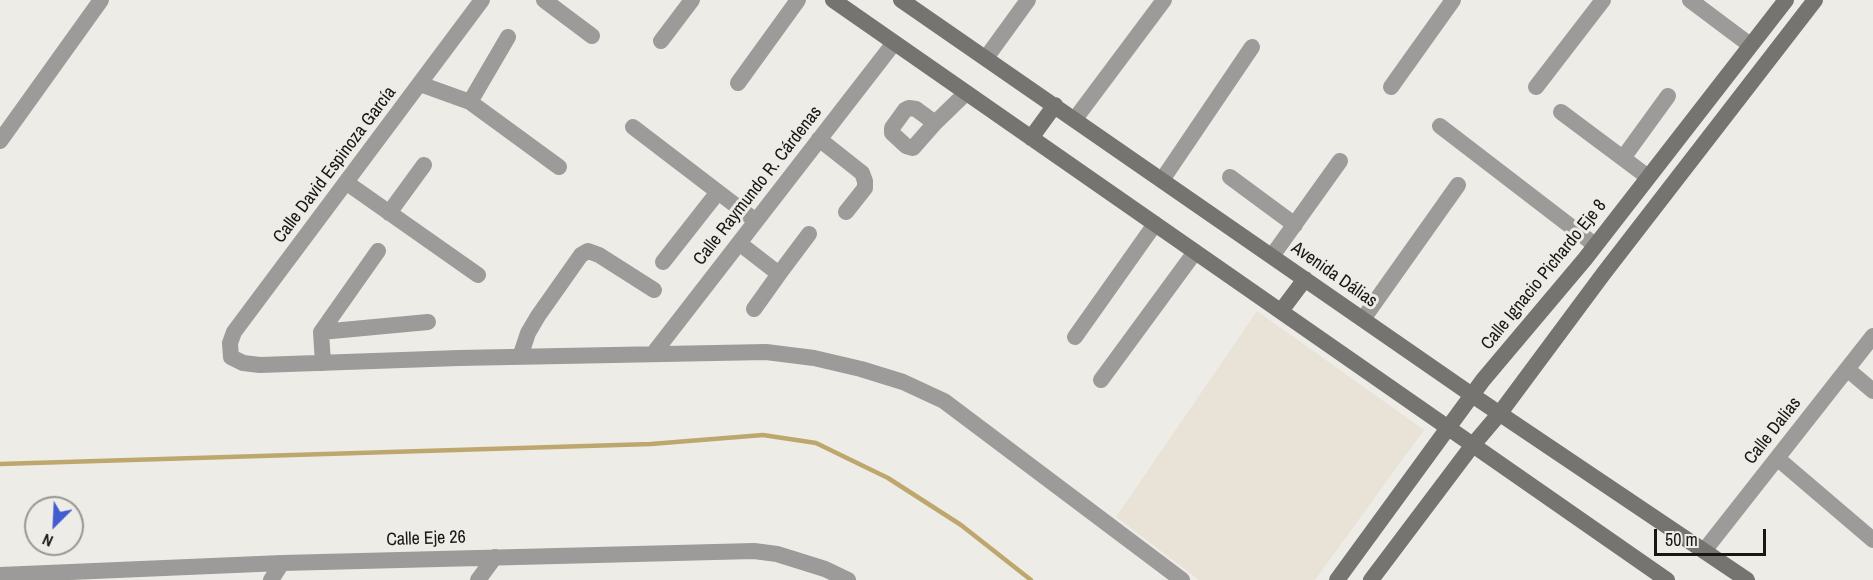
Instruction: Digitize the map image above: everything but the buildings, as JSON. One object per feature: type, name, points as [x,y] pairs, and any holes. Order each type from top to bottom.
[{"type":"main road","points":[[833,0],[1667,580]]},
{"type":"main road","name":"Avenida Dálias","points":[[901,0],[1472,395],[1746,580]]},
{"type":"main road","name":"Calle Ignacio Pichardo Eje 8","points":[[1342,574],[1472,395],[1595,246],[1786,0]]},
{"type":"main road","points":[[1371,580],[1815,0]]},
{"type":"main road","points":[[1031,138],[1055,105]]},
{"type":"main road","points":[[1281,311],[1305,279]]},
{"type":"main road","points":[[1342,574],[1366,580]]},
{"type":"street","points":[[0,141],[101,0]]},
{"type":"street","name":"Calle David Espinoza García","points":[[323,363],[260,365],[243,363],[231,357],[230,343],[234,332],[482,0]]},
{"type":"street","points":[[544,0],[562,5],[592,36]]},
{"type":"street","points":[[661,40],[692,0]]},
{"type":"street","points":[[738,83],[798,0]]},
{"type":"street","points":[[986,58],[1028,0]]},
{"type":"street","points":[[1075,119],[1164,0]]},
{"type":"street","points":[[1391,87],[1454,0]]},
{"type":"street","points":[[1536,87],[1603,0]]},
{"type":"street","points":[[1690,0],[1750,45]]},
{"type":"street","points":[[470,102],[508,37]]},
{"type":"street","name":"Calle Raymundo R. Cárdenas","points":[[653,354],[894,43]]},
{"type":"street","points":[[1162,180],[1252,47]]},
{"type":"street","points":[[420,84],[470,102],[559,167]]},
{"type":"street","points":[[935,123],[966,93]]},
{"type":"street","points":[[1623,158],[1668,96]]},
{"type":"street","points":[[1561,112],[1648,177]]},
{"type":"street","points":[[1440,126],[1595,246]]},
{"type":"street","points":[[633,128],[756,221]]},
{"type":"street","points":[[819,139],[862,173],[865,181],[865,189],[846,212]]},
{"type":"street","points":[[1272,256],[1340,161]]},
{"type":"street","points":[[389,213],[424,165]]},
{"type":"street","points":[[1230,177],[1295,225]]},
{"type":"street","points":[[346,183],[478,275]]},
{"type":"street","points":[[1363,319],[1458,184]]},
{"type":"street","points":[[663,262],[718,192]]},
{"type":"street","points":[[1075,337],[1155,224]]},
{"type":"street","points":[[754,309],[809,234]]},
{"type":"street","points":[[739,243],[779,274]]},
{"type":"street","points":[[378,251],[321,332],[323,363],[766,352],[843,364],[903,382],[944,401],[1182,580]]},
{"type":"street","points":[[520,357],[528,333],[538,316],[581,255],[588,251],[599,255],[654,290]]},
{"type":"street","points":[[1101,380],[1195,252]]},
{"type":"street","points":[[321,332],[428,322]]},
{"type":"street","name":"Calle Dalias","points":[[1704,551],[1873,336]]},
{"type":"street","points":[[1847,369],[1873,391]]},
{"type":"street","points":[[1777,458],[1873,540]]},
{"type":"street","name":"Calle Eje 26","points":[[0,576],[282,563],[754,551],[777,554],[825,569],[848,580]]},
{"type":"street","points":[[478,580],[495,557]]},
{"type":"street","points":[[271,580],[282,563]]},
{"type":"shaded area","points":[[1257,311],[1424,430],[1315,580],[1199,580],[1116,517]]},
{"type":"waterway","points":[[0,464],[651,444],[763,435],[816,443],[888,478],[961,525],[1031,580]]}]
